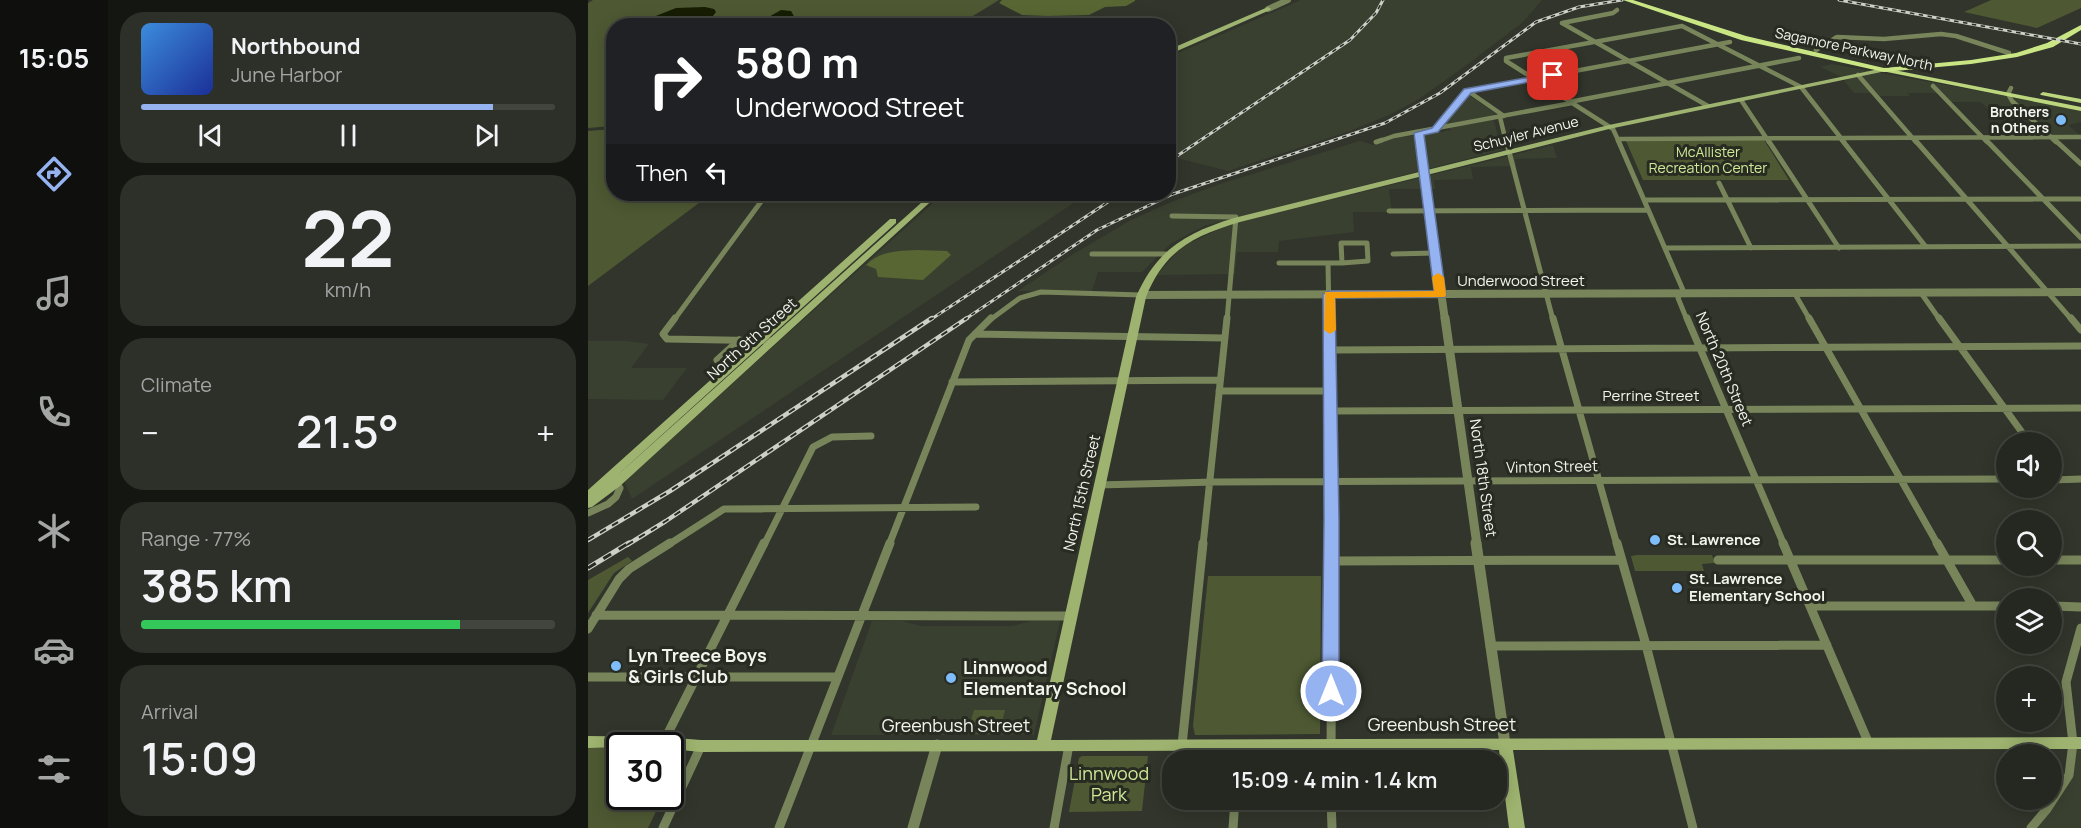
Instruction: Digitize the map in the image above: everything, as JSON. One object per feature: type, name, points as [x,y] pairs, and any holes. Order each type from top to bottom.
[{"type":"highway","name":"Sagamore Parkway North","points":[[1626,0],[1744,38],[1884,70]]},
{"type":"highway","name":"Sagamore Parkway North","points":[[1649,0],[1816,50],[1901,69]]},
{"type":"highway","name":"Schuyler Avenue","points":[[1901,69],[2009,53],[2039,44],[2081,19]]},
{"type":"highway","name":"Schuyler Avenue","points":[[1884,70],[2017,55],[2050,45],[2081,27]]},
{"type":"highway","points":[[1853,64],[1863,69],[1860,74]]},
{"type":"highway","points":[[1934,66],[1942,76]]},
{"type":"main road","points":[[1176,45],[1266,5]]},
{"type":"main road","points":[[1176,49],[1266,5]]},
{"type":"main road","name":"Sagamore Parkway North","points":[[1901,69],[1942,76],[2081,109]]},
{"type":"main road","name":"Sagamore Parkway North","points":[[1884,70],[2081,101]]},
{"type":"main road","name":"Schuyler Avenue","points":[[1166,254],[1196,234],[1237,220],[1608,127],[1884,70]]},
{"type":"main road","name":"North 9th Street","points":[[588,496],[759,340],[917,201]]},
{"type":"main road","name":"North 9th Street","points":[[588,504],[616,483],[927,201]]},
{"type":"main road","name":"North 15th Street","points":[[1042,745],[1142,295],[1150,273],[1166,254]]},
{"type":"main road","name":"Greenbush Street","points":[[588,742],[606,742]]},
{"type":"main road","name":"Greenbush Street","points":[[684,745],[2077,743]]},
{"type":"main road","name":"North 18th Street","points":[[1505,744],[1517,828]]},
{"type":"street","points":[[1266,5],[1288,0]]},
{"type":"street","points":[[1617,10],[1613,13],[1562,23],[1708,106]]},
{"type":"street","points":[[1592,41],[1678,26],[1801,87],[1926,247]]},
{"type":"street","points":[[1816,50],[1837,37],[1884,39],[1941,34],[1956,36],[2009,53]]},
{"type":"street","name":"North 20th Street","points":[[1592,41],[1509,56],[1506,61],[1613,129],[1683,291],[1678,297],[1869,744]]},
{"type":"street","points":[[1435,130],[1468,91],[1730,42]]},
{"type":"street","points":[[1376,142],[1394,136],[1502,117],[1665,82],[1798,58]]},
{"type":"street","points":[[1860,74],[2081,330]]},
{"type":"street","points":[[1934,86],[2081,238]]},
{"type":"street","points":[[1468,91],[1502,117],[1561,348],[1646,645],[1693,828]]},
{"type":"street","points":[[2009,91],[2018,107],[2081,164]]},
{"type":"street","points":[[1741,100],[1839,248]]},
{"type":"street","name":"North 18th Street","points":[[1419,133],[1456,410],[1505,744]]},
{"type":"street","points":[[1618,139],[2081,137]]},
{"type":"street","points":[[1719,183],[1751,248]]},
{"type":"street","points":[[1644,200],[2081,199]]},
{"type":"street","points":[[762,201],[663,334],[668,339],[772,341]]},
{"type":"street","points":[[1389,211],[1648,210]]},
{"type":"street","points":[[1172,216],[1236,217],[1237,220],[1182,745]]},
{"type":"street","points":[[1279,263],[1328,263],[1342,263],[1364,263],[1368,261],[1367,243],[1341,243],[1342,263]]},
{"type":"street","points":[[1665,248],[2081,246]]},
{"type":"street","points":[[1393,254],[1435,253]]},
{"type":"street","points":[[1092,254],[1166,254]]},
{"type":"street","points":[[1328,263],[1330,750]]},
{"type":"street","name":"Underwood Street","points":[[975,334],[1027,295],[1041,292],[1142,295],[1440,295],[2081,292]]},
{"type":"street","points":[[1921,293],[2022,432]]},
{"type":"street","points":[[1795,294],[1903,479],[1973,606]]},
{"type":"street","points":[[779,828],[969,340],[975,334],[1225,338]]},
{"type":"street","points":[[732,365],[720,363],[717,360],[739,340]]},
{"type":"street","points":[[1330,350],[2081,346]]},
{"type":"street","points":[[952,382],[1220,380]]},
{"type":"street","points":[[1219,391],[1329,391]]},
{"type":"street","name":"Perrine Street","points":[[1330,411],[2081,408]]},
{"type":"street","points":[[669,732],[813,447],[832,437],[871,436]]},
{"type":"street","points":[[2062,478],[2081,479]]},
{"type":"street","name":"Vinton Street","points":[[1098,485],[1330,481],[1996,479]]},
{"type":"street","points":[[588,513],[602,508],[619,494],[620,488],[616,483]]},
{"type":"street","points":[[588,629],[619,579],[629,569],[724,508],[976,507]]},
{"type":"street","points":[[1331,561],[1620,560]]},
{"type":"street","points":[[1718,560],[1996,560]]},
{"type":"street","points":[[2062,560],[2081,560]]},
{"type":"street","points":[[1811,606],[1996,606]]},
{"type":"street","points":[[2062,606],[2081,607]]},
{"type":"street","points":[[596,615],[1070,616]]},
{"type":"street","points":[[2031,828],[2047,809],[2069,775],[2077,743],[2066,682],[2081,628]]},
{"type":"street","points":[[1490,646],[1827,645]]},
{"type":"street","points":[[588,677],[837,677]]},
{"type":"street","points":[[913,828],[937,745]]},
{"type":"street","points":[[1054,828],[1069,745]]},
{"type":"street","points":[[1238,745],[1238,750]]},
{"type":"street","points":[[663,828],[701,746]]},
{"type":"street","points":[[1233,828],[1234,810]]},
{"type":"street","points":[[1331,810],[1332,828]]},
{"type":"shaded area","points":[[1301,0],[1542,0],[1523,22],[1419,99],[1389,115],[1350,131],[1228,171],[1176,158],[1176,54]]},
{"type":"shaded area","points":[[705,7],[714,9],[716,12],[711,18],[651,18],[676,8]]},
{"type":"shaded area","points":[[781,10],[791,11],[795,18],[767,18]]},
{"type":"shaded area","points":[[1832,64],[2081,110],[2081,122],[2068,125],[2081,136],[2049,138],[2026,117],[1996,117],[1981,102],[1946,102],[1937,93],[1874,96],[1871,93],[1854,93],[1844,81],[1848,80],[1820,67]]},
{"type":"shaded area","points":[[1469,95],[1496,114],[1490,118],[1494,121],[1502,150],[1204,226],[1170,244],[1142,272],[1098,272],[1092,291],[1018,291],[1070,256],[1131,220],[1171,202],[1223,183],[1360,141],[1373,145],[1398,137],[1427,135],[1451,130],[1444,125]]},
{"type":"shaded area","points":[[1553,145],[1557,158],[1515,159],[1516,166],[1471,167],[1473,179],[1434,180],[1435,189],[1389,189],[1392,212],[1353,212],[1354,232],[1279,241],[1278,252],[1237,252],[1235,274],[1157,275],[1178,251],[1228,225]]},
{"type":"shaded area","points":[[935,201],[1077,201],[632,499],[624,481]]},
{"type":"shaded area","points":[[588,341],[626,341],[649,344],[631,368],[687,368],[663,400],[588,399]]},
{"type":"shaded area","points":[[872,621],[902,621],[921,626],[1012,626],[1031,621],[1060,621],[1034,735],[831,735]]},
{"type":"shaded area","points":[[2073,743],[2081,743],[2081,828],[2031,828],[2044,810],[2062,810],[2062,785],[2069,775]]},
{"type":"green space","points":[[593,0],[999,0],[969,18],[606,18],[606,127],[588,128],[588,3]]},
{"type":"green space","points":[[1002,0],[1135,1],[1126,6],[1105,7],[1089,15],[1047,16],[1022,15],[999,3]]},
{"type":"green space","points":[[1991,0],[2081,0],[2081,8],[2037,28],[1964,12]]},
{"type":"green space","points":[[606,130],[606,201],[702,201],[588,286],[588,131]]},
{"type":"green space","name":"McAllister Recreation Center","points":[[1764,140],[1789,180],[1643,180],[1626,141]]},
{"type":"green space","points":[[917,250],[947,251],[951,255],[923,280],[878,277],[876,269],[866,265],[883,254]]},
{"type":"green space","points":[[1712,555],[1715,563],[1702,564],[1704,571],[1635,571],[1631,556]]},
{"type":"green space","points":[[628,557],[632,561],[614,573],[588,613],[588,580]]},
{"type":"green space","points":[[1208,576],[1321,576],[1320,734],[1195,735],[1193,726]]},
{"type":"green space","points":[[974,710],[1005,710],[999,734],[967,734]]},
{"type":"green space","points":[[588,748],[606,748],[606,810],[657,810],[648,828],[588,828]]},
{"type":"green space","name":"Linnwood Park","points":[[1082,756],[1148,756],[1142,811],[1069,812],[1079,758]]},
{"type":"railway","points":[[1176,157],[1350,40],[1376,13],[1383,0]]},
{"type":"railway","points":[[1176,193],[1385,123],[1440,93],[1536,22],[1579,7],[1622,0]]},
{"type":"railway","points":[[1839,0],[2081,44]]},
{"type":"railway","points":[[930,320],[1109,201]]},
{"type":"railway","points":[[964,320],[1097,230],[1158,201]]},
{"type":"railway","points":[[588,540],[670,491],[932,318]]},
{"type":"railway","points":[[627,545],[967,318]]},
{"type":"railway","points":[[588,568],[629,543]]},
{"type":"slow traffic","points":[[1330,330],[1329,294],[1440,295],[1438,277]]},
{"type":"place","name":"Brothers n Others","points":[[2061,120]]},
{"type":"place","name":"St. Lawrence","points":[[1655,540]]},
{"type":"place","name":"St. Lawrence Elementary School","points":[[1677,588]]},
{"type":"place","name":"Lyn Treece Boys & Girls Club","points":[[616,666]]},
{"type":"place","name":"Linnwood Elementary School","points":[[951,678]]},
{"type":"route","points":[[1331,691],[1332,520],[1329,294],[1440,295],[1419,133],[1435,130],[1468,91],[1553,75]]}]
